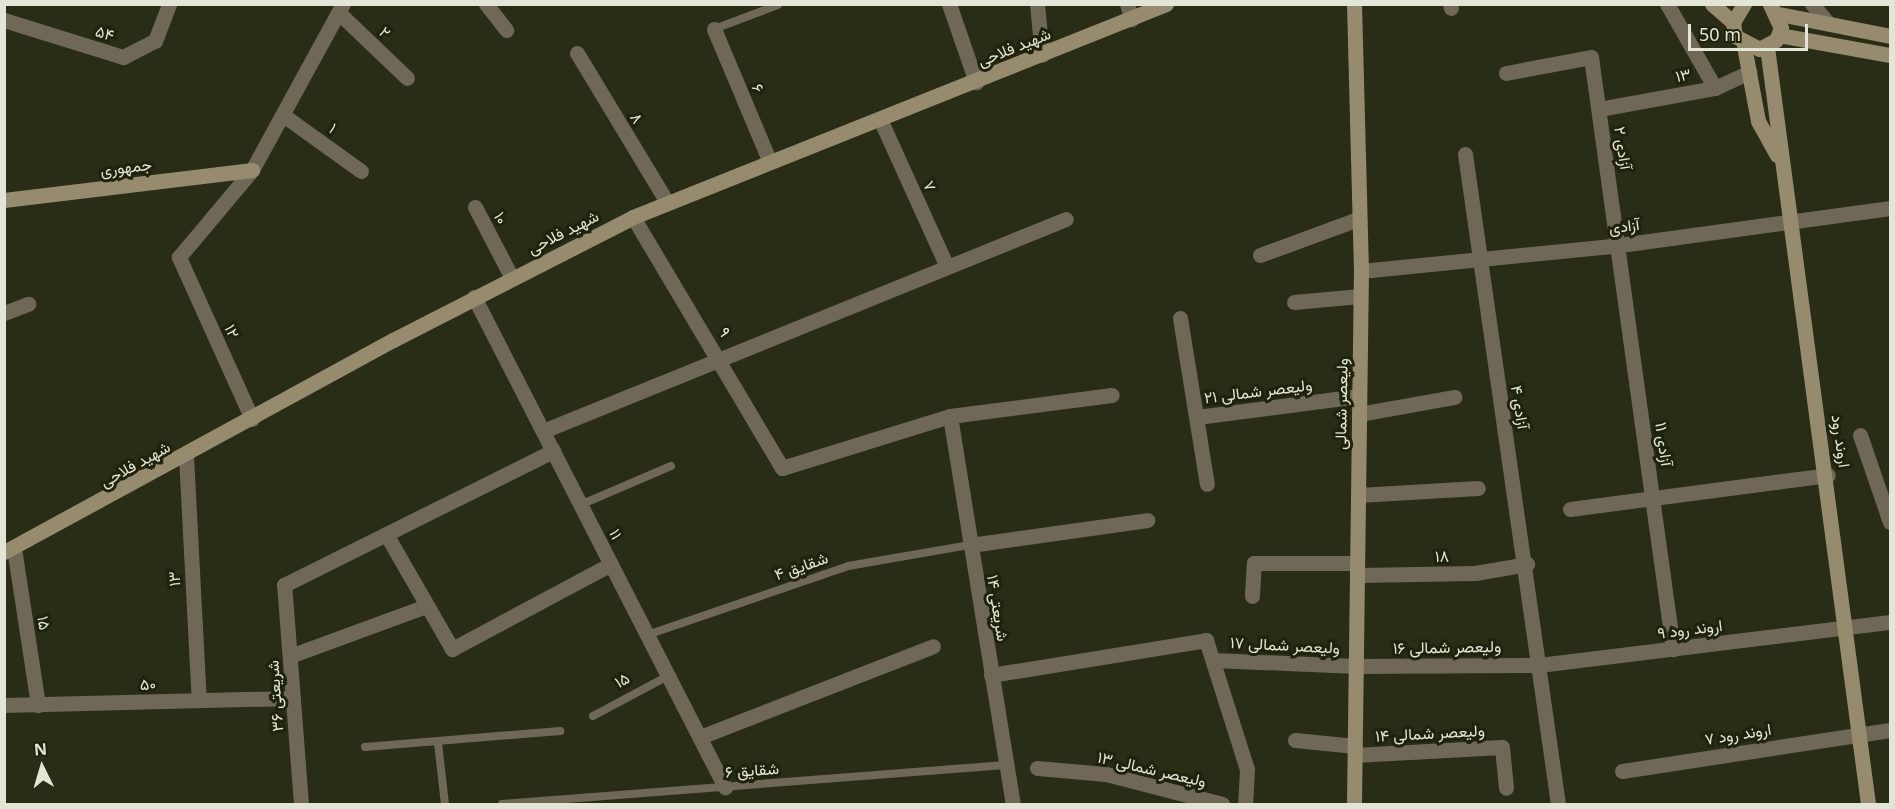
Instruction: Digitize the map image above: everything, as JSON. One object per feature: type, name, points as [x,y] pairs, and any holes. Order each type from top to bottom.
[{"type":"street","name":"۵۴","points":[[4,20],[123,57],[155,41],[169,4]]},
{"type":"street","points":[[486,4],[506,30]]},
{"type":"street","points":[[950,4],[976,82]]},
{"type":"street","points":[[1037,4],[1042,55]]},
{"type":"street","name":"شهید فلاحی","points":[[9,550],[186,456],[474,297],[633,217],[769,160],[1042,55],[1130,12],[1166,4]]},
{"type":"street","name":"ولیعصر شمالی","points":[[1354,4],[1361,271],[1354,804]]},
{"type":"street","name":"۱۳","points":[[1599,109],[1714,88],[1667,4]]},
{"type":"street","points":[[1712,4],[1733,22],[1744,4]]},
{"type":"street","points":[[1812,4],[1827,23]]},
{"type":"street","points":[[252,170],[341,9]]},
{"type":"street","name":"۲","points":[[341,9],[407,78]]},
{"type":"street","points":[[1779,35],[1775,9],[1890,36]]},
{"type":"street","name":"اروند رود","points":[[1733,22],[1744,46],[1758,121],[1777,155]]},
{"type":"street","name":"۶","points":[[714,29],[769,160]]},
{"type":"street","points":[[1744,46],[1767,47],[1779,35]]},
{"type":"street","points":[[1779,35],[1890,55]]},
{"type":"street","name":"اروند رود","points":[[1767,47],[1777,155],[1790,222],[1828,475],[1868,804]]},
{"type":"street","name":"۸","points":[[577,53],[667,202]]},
{"type":"street","name":"آزادی ۲","points":[[1506,73],[1591,57],[1620,245]]},
{"type":"street","points":[[1714,88],[1749,72]]},
{"type":"street","name":"۱","points":[[283,114],[361,171]]},
{"type":"street","name":"۷","points":[[880,119],[947,267]]},
{"type":"street","name":"آزادی ۴","points":[[1465,154],[1478,259],[1527,564],[1558,804]]},
{"type":"street","name":"جمهوری","points":[[4,200],[252,170]]},
{"type":"street","name":"۱۲","points":[[252,170],[179,257],[252,419]]},
{"type":"street","name":"۱۰","points":[[475,207],[512,278]]},
{"type":"street","name":"آزادی","points":[[1361,271],[1620,245],[1890,211]]},
{"type":"street","name":"۹","points":[[633,217],[721,359],[782,468],[950,416]]},
{"type":"street","points":[[543,431],[1066,219]]},
{"type":"street","points":[[1260,255],[1358,219]]},
{"type":"street","name":"آزادی ۱۱","points":[[1620,245],[1674,649]]},
{"type":"street","points":[[1294,302],[1360,296]]},
{"type":"street","name":"۱۱","points":[[474,297],[725,787]]},
{"type":"street","points":[[4,313],[28,304]]},
{"type":"street","points":[[1180,318],[1207,484]]},
{"type":"street","points":[[950,416],[1112,395]]},
{"type":"street","name":"ولیعصر شمالی ۲۱","points":[[1197,417],[1359,396]]},
{"type":"street","points":[[1359,414],[1454,398]]},
{"type":"street","name":"شریعتی ۱۴","points":[[950,416],[1013,804]]},
{"type":"street","points":[[1860,435],[1890,522]]},
{"type":"street","points":[[553,451],[386,534],[452,649],[611,564]]},
{"type":"street","name":"۱۳","points":[[186,456],[199,700]]},
{"type":"street","points":[[1570,509],[1654,500],[1828,475]]},
{"type":"street","points":[[1358,495],[1478,488]]},
{"type":"street","points":[[970,545],[1147,520]]},
{"type":"street","name":"شریعتی ۳۶","points":[[301,804],[284,585],[386,534]]},
{"type":"street","name":"۱۵","points":[[9,550],[38,705]]},
{"type":"street","name":"۱۸","points":[[1252,596],[1254,563],[1475,573],[1527,564]]},
{"type":"street","points":[[290,656],[426,606]]},
{"type":"street","name":"اروند رود ۹","points":[[1539,665],[1890,622]]},
{"type":"street","points":[[991,675],[1206,640],[1247,769],[1245,804]]},
{"type":"street","points":[[700,737],[933,646]]},
{"type":"street","name":"ولیعصر شمالی ۱۷","points":[[1213,660],[1356,666]]},
{"type":"street","name":"ولیعصر شمالی ۱۶","points":[[1356,666],[1539,665]]},
{"type":"street","name":"۵۰","points":[[4,705],[293,698]]},
{"type":"street","name":"اروند رود ۷","points":[[1623,771],[1890,730]]},
{"type":"street","points":[[1295,740],[1355,750]]},
{"type":"street","name":"ولیعصر شمالی ۱۴","points":[[1355,750],[1502,747],[1506,788]]},
{"type":"street","name":"ولیعصر شمالی ۱۳","points":[[1037,768],[1106,774],[1222,804]]},
{"type":"lane","points":[[714,29],[778,6]]},
{"type":"lane","points":[[580,505],[671,466]]},
{"type":"lane","name":"شقایق ۴","points":[[647,635],[848,566],[970,545]]},
{"type":"lane","name":"۱۵","points":[[593,716],[668,676]]},
{"type":"lane","points":[[365,747],[438,743],[560,731]]},
{"type":"lane","points":[[438,743],[445,804]]},
{"type":"lane","name":"شقایق ۶","points":[[502,804],[1005,765]]}]
